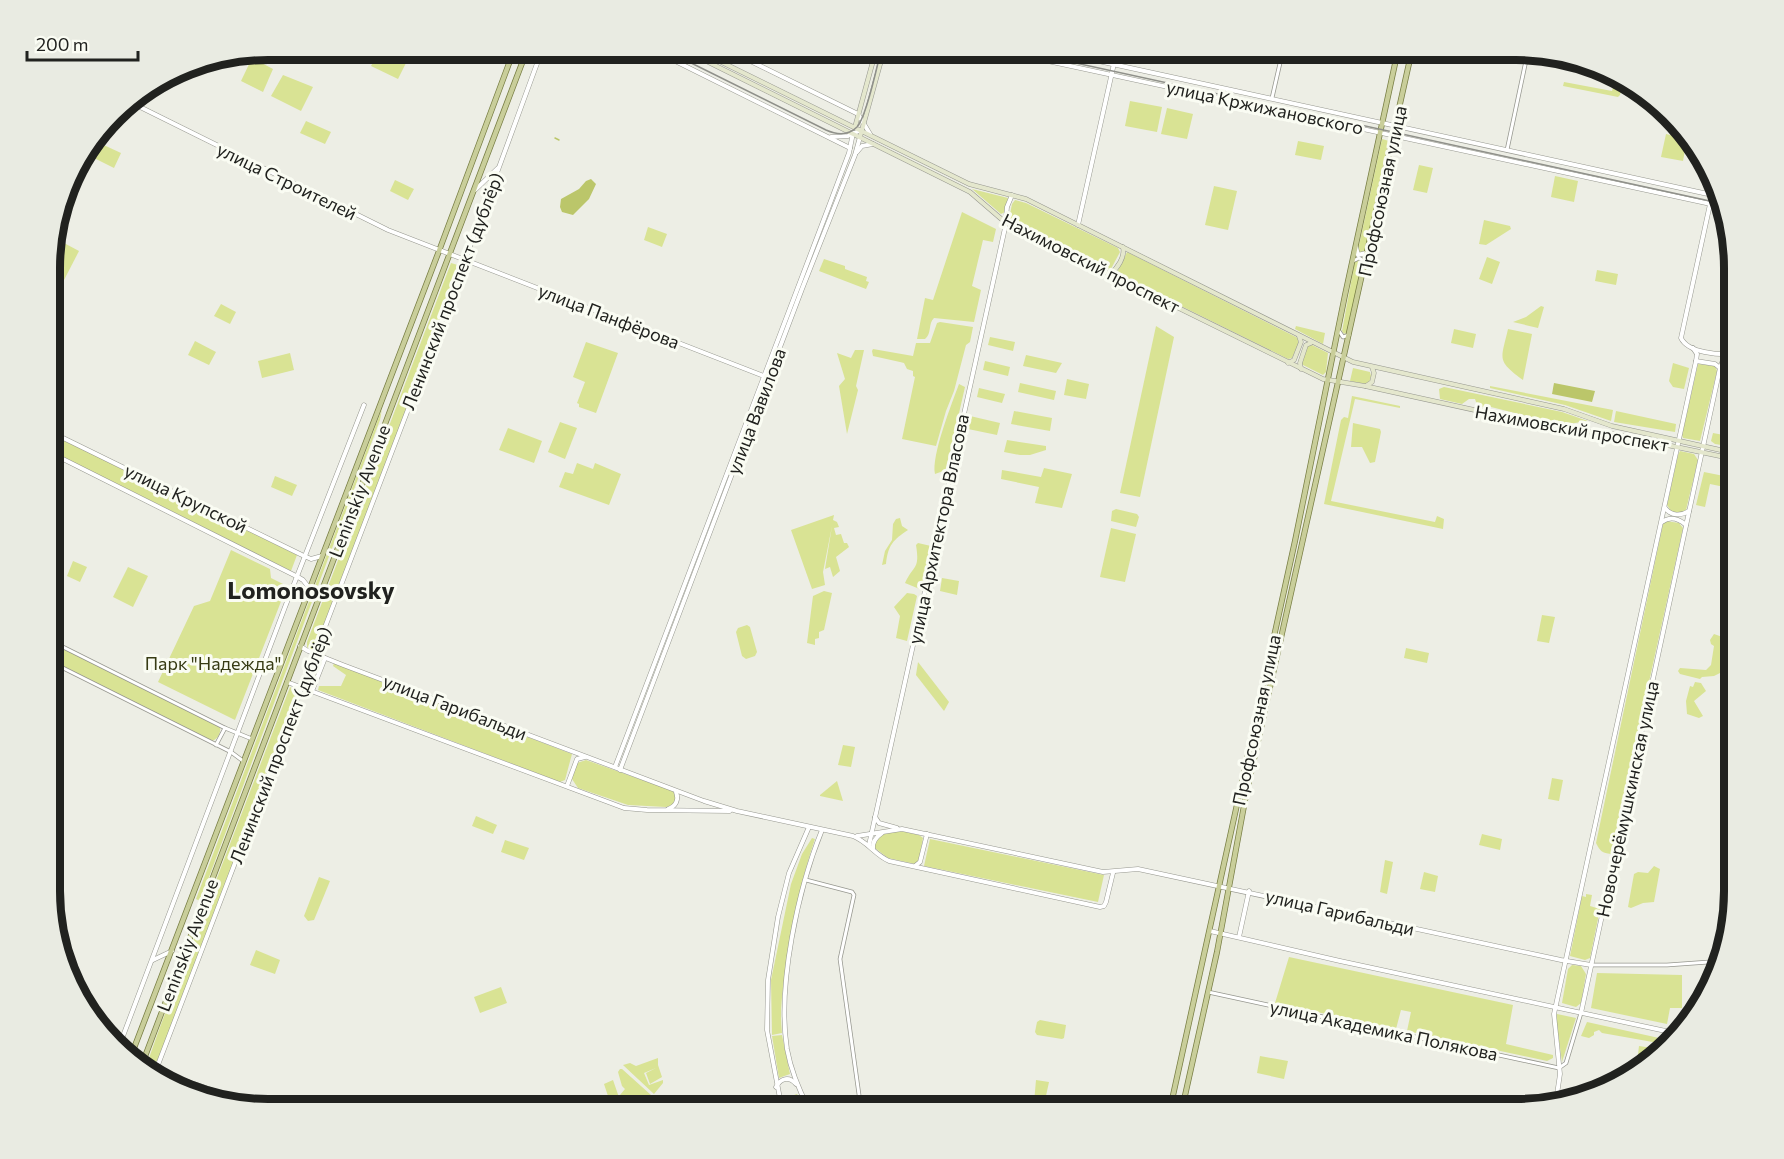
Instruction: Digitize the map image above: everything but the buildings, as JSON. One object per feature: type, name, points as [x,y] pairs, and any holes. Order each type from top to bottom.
[{"type":"main road","name":"Leninskiy Avenue","points":[[133,1049],[510,60]]},
{"type":"main road","name":"Leninskiy Avenue","points":[[144,1058],[523,60]]},
{"type":"main road","name":"Нахимовский проспект","points":[[704,60],[970,192],[1006,223],[1300,369],[1328,380],[1561,429],[1603,432],[1724,457]]},
{"type":"main road","name":"Нахимовский проспект","points":[[718,60],[969,184],[1027,199],[1344,358],[1564,409],[1604,424],[1724,451]]},
{"type":"main road","name":"улица Вавилова","points":[[854,134],[873,60]]},
{"type":"main road","name":"улица Вавилова","points":[[860,137],[881,60]]},
{"type":"main road","name":"Профсоюзная улица","points":[[1172,1099],[1396,60]]},
{"type":"main road","name":"Профсоюзная улица","points":[[1184,1099],[1220,933],[1246,795],[1410,60]]},
{"type":"main road","points":[[1110,274],[1120,262],[1124,252],[1122,247]]},
{"type":"main road","points":[[1288,363],[1294,360],[1301,342],[1299,336]]},
{"type":"main road","points":[[1300,369],[1306,345],[1312,342]]},
{"type":"main road","points":[[1365,386],[1372,382],[1374,373],[1371,366]]},
{"type":"main road","points":[[1603,432],[1607,428],[1604,424]]},
{"type":"street","name":"Ленинский проспект (дублёр)","points":[[157,1067],[465,261],[538,60]]},
{"type":"street","points":[[673,60],[850,148]]},
{"type":"street","points":[[748,60],[858,114],[870,134]]},
{"type":"street","name":"улица Кржижановского","points":[[1044,60],[1711,204],[1712,200]]},
{"type":"street","name":"улица Кржижановского","points":[[1099,60],[1710,194]]},
{"type":"street","points":[[1078,225],[1115,60]]},
{"type":"street","points":[[1272,98],[1281,60]]},
{"type":"street","points":[[1507,150],[1526,61]]},
{"type":"street","name":"улица Строителей","points":[[138,106],[373,223],[449,255]]},
{"type":"street","points":[[830,137],[854,134],[862,130]]},
{"type":"street","name":"улица Вавилова","points":[[620,770],[854,134]]},
{"type":"street","name":"улица Вавилова","points":[[615,767],[766,377],[850,170],[860,137]]},
{"type":"street","points":[[855,155],[862,146],[873,144]]},
{"type":"street","points":[[843,169],[848,166],[850,170]]},
{"type":"street","points":[[473,192],[499,167]]},
{"type":"street","points":[[1608,182],[1610,172]]},
{"type":"street","name":"улица Архитектора Власова","points":[[869,845],[1006,223],[1007,207],[1012,195]]},
{"type":"street","name":"Новочерёмушкинская улица","points":[[1711,204],[1681,338],[1685,345],[1693,348],[1724,354]]},
{"type":"street","points":[[1356,247],[1360,255],[1369,250]]},
{"type":"street","name":"улица Панфёрова","points":[[449,255],[766,377]]},
{"type":"street","points":[[1353,261],[1361,258],[1365,266]]},
{"type":"street","points":[[1339,329],[1339,334],[1343,337],[1347,337],[1351,332]]},
{"type":"street","name":"Новочерёмушкинская улица","points":[[1557,1095],[1560,1077],[1554,1020],[1556,1008],[1696,361],[1697,354],[1693,348]]},
{"type":"street","name":"Новочерёмушкинская улица","points":[[1559,1068],[1566,1063],[1581,1013],[1720,368],[1724,359]]},
{"type":"street","points":[[1696,361],[1715,364],[1720,368]]},
{"type":"street","points":[[1324,401],[1330,398],[1334,403]]},
{"type":"street","points":[[122,1038],[364,405]]},
{"type":"street","name":"улица Крупской","points":[[60,436],[306,557],[315,559],[322,556]]},
{"type":"street","name":"улица Крупской","points":[[60,458],[298,577],[310,589]]},
{"type":"street","points":[[1665,507],[1669,512],[1680,515],[1689,511]]},
{"type":"street","points":[[1662,522],[1669,519],[1679,520],[1686,525]]},
{"type":"street","points":[[60,645],[225,728],[252,739]]},
{"type":"street","name":"улица Гарибальди","points":[[300,646],[324,658],[676,791],[737,811],[853,836],[889,861],[1100,907],[1106,902],[1113,873]]},
{"type":"street","points":[[312,691],[324,658]]},
{"type":"street","points":[[60,667],[231,752],[243,761]]},
{"type":"street","name":"улица Гарибальди","points":[[287,682],[624,807],[737,811]]},
{"type":"street","points":[[216,745],[225,728]]},
{"type":"street","points":[[567,786],[577,759],[586,757]]},
{"type":"street","points":[[664,810],[674,806],[677,802],[676,791]]},
{"type":"street","points":[[875,816],[879,823],[902,829]]},
{"type":"street","points":[[779,1099],[767,1030],[768,980],[778,917],[789,873],[809,827]]},
{"type":"street","name":"улица Гарибальди","points":[[870,835],[902,829],[1113,873],[1128,868],[1138,869],[1591,965]]},
{"type":"street","points":[[804,1099],[798,1087],[787,1049],[785,1000],[796,923],[806,880],[822,830]]},
{"type":"street","points":[[874,850],[872,844],[885,831]]},
{"type":"street","points":[[914,867],[920,862],[927,834]]},
{"type":"street","points":[[853,836],[870,835]]},
{"type":"street","points":[[806,880],[852,891],[854,895],[840,959],[860,1099]]},
{"type":"street","points":[[1239,937],[1249,891]]},
{"type":"street","points":[[1210,931],[1668,1032]]},
{"type":"street","points":[[152,960],[172,951]]},
{"type":"street","points":[[1591,965],[1667,965],[1711,962]]},
{"type":"street","name":"улица Академика Полякова","points":[[1208,992],[1559,1068]]},
{"type":"street","points":[[172,1076],[221,1093]]},
{"type":"street","points":[[776,1088],[786,1078],[792,1080],[798,1087]]},
{"type":"green space","points":[[374,60],[400,60],[406,63],[398,79],[371,66]]},
{"type":"green space","points":[[250,61],[257,61],[273,69],[263,92],[241,81]]},
{"type":"green space","points":[[283,75],[313,87],[301,111],[271,96]]},
{"type":"green space","points":[[1564,82],[1612,91],[1614,84],[1622,89],[1618,97],[1563,86]]},
{"type":"green space","points":[[1130,101],[1162,107],[1157,132],[1125,126]]},
{"type":"green space","points":[[1167,108],[1193,114],[1187,139],[1161,134]]},
{"type":"green space","points":[[306,121],[331,132],[325,144],[300,133]]},
{"type":"green space","points":[[1666,134],[1677,137],[1685,148],[1683,161],[1661,157]]},
{"type":"green space","points":[[1382,139],[1389,141],[1365,252],[1362,254],[1358,250]]},
{"type":"green space","points":[[1298,141],[1324,146],[1321,160],[1295,155]]},
{"type":"green space","points":[[101,144],[121,153],[114,168],[92,157]]},
{"type":"green space","points":[[1419,165],[1433,168],[1427,193],[1413,190]]},
{"type":"green space","points":[[1555,176],[1578,181],[1574,202],[1551,197]]},
{"type":"green space","points":[[395,180],[414,189],[408,200],[390,191]]},
{"type":"green space","points":[[1214,186],[1237,191],[1228,230],[1205,225]]},
{"type":"green space","points":[[972,189],[1008,198],[1005,212],[1001,214]]},
{"type":"green space","points":[[1015,200],[1026,203],[1118,248],[1120,252],[1111,269],[1107,270],[1009,219]]},
{"type":"green space","points":[[962,212],[996,229],[993,242],[983,240],[972,286],[981,290],[974,322],[934,318],[927,337],[917,339],[925,298],[933,300]]},
{"type":"green space","points":[[1484,220],[1510,226],[1511,229],[1486,245],[1479,244]]},
{"type":"green space","points":[[648,227],[667,234],[662,247],[644,240]]},
{"type":"green space","points":[[64,243],[79,251],[63,282],[60,280],[61,248]]},
{"type":"green space","points":[[1127,252],[1298,338],[1298,345],[1292,358],[1288,359],[1116,274]]},
{"type":"green space","points":[[1487,257],[1500,262],[1492,284],[1479,279]]},
{"type":"green space","points":[[824,259],[867,277],[866,281],[869,282],[866,289],[819,271]]},
{"type":"green space","points":[[1359,260],[1362,263],[1347,332],[1344,334],[1342,331],[1355,261]]},
{"type":"green space","points":[[451,263],[461,266],[315,648],[310,650],[307,642]]},
{"type":"green space","points":[[1597,270],[1618,274],[1616,285],[1595,281]]},
{"type":"green space","points":[[221,304],[236,312],[230,324],[214,316]]},
{"type":"green space","points":[[1541,306],[1544,307],[1538,328],[1513,322],[1526,317]]},
{"type":"green space","points":[[937,323],[973,327],[936,446],[902,439],[915,377],[913,371],[907,369],[904,363],[873,356],[872,351],[873,349],[913,356],[916,343],[930,343]]},
{"type":"green space","points":[[1156,326],[1174,337],[1140,497],[1120,493]]},
{"type":"green space","points":[[1296,326],[1325,333],[1323,344],[1295,329]]},
{"type":"green space","points":[[1454,329],[1476,334],[1473,348],[1451,343]]},
{"type":"green space","points":[[1508,329],[1532,334],[1523,380],[1508,368],[1503,359]]},
{"type":"green space","points":[[990,337],[1015,342],[1013,351],[988,345]]},
{"type":"green space","points":[[195,341],[216,352],[209,365],[188,355]]},
{"type":"green space","points":[[586,342],[618,353],[596,413],[579,407],[577,403],[585,382],[573,377]]},
{"type":"green space","points":[[1312,345],[1328,353],[1326,372],[1323,375],[1301,364],[1306,346]]},
{"type":"green space","points":[[855,350],[864,350],[856,386],[858,390],[847,434],[839,386],[845,379],[837,353],[851,358]]},
{"type":"green space","points":[[290,353],[294,370],[262,378],[258,361]]},
{"type":"green space","points":[[1026,355],[1062,363],[1056,373],[1023,366]]},
{"type":"green space","points":[[985,361],[1010,367],[1008,376],[983,370]]},
{"type":"green space","points":[[1673,363],[1689,368],[1684,389],[1673,387],[1669,381]]},
{"type":"green space","points":[[1698,364],[1715,366],[1717,371],[1700,441],[1683,438],[1682,435]]},
{"type":"green space","points":[[1353,368],[1370,372],[1369,383],[1350,381]]},
{"type":"green space","points":[[1067,379],[1089,384],[1086,399],[1064,395]]},
{"type":"green space","points":[[1020,383],[1056,391],[1054,400],[1018,392]]},
{"type":"green space","points":[[959,384],[965,387],[946,470],[935,474],[939,443]]},
{"type":"green space","points":[[1490,386],[1613,410],[1611,421],[1565,405],[1490,388]]},
{"type":"green space","points":[[1444,387],[1562,412],[1588,421],[1562,425],[1491,407],[1484,408],[1475,399],[1469,399],[1462,404],[1440,399],[1439,389]]},
{"type":"green space","points":[[979,388],[1005,394],[1002,403],[977,397]]},
{"type":"green space","points":[[1352,396],[1400,406],[1400,408],[1355,399],[1331,501],[1435,522],[1437,516],[1444,519],[1443,529],[1324,504],[1341,420],[1344,417],[1348,418]]},
{"type":"green space","points":[[382,409],[380,420],[200,901],[196,899]]},
{"type":"green space","points":[[1014,411],[1052,418],[1050,431],[1011,424]]},
{"type":"green space","points":[[1616,411],[1676,424],[1675,432],[1614,422]]},
{"type":"green space","points":[[970,416],[1000,423],[997,435],[968,429]]},
{"type":"green space","points":[[560,422],[577,428],[565,459],[548,452]]},
{"type":"green space","points":[[1353,423],[1380,429],[1375,462],[1370,463],[1362,447],[1351,447]]},
{"type":"green space","points":[[508,428],[542,441],[534,463],[499,450]]},
{"type":"green space","points":[[1713,433],[1724,435],[1724,445],[1711,441]]},
{"type":"green space","points":[[60,438],[297,555],[291,571],[60,456]]},
{"type":"green space","points":[[1007,440],[1046,446],[1046,450],[1030,455],[1004,452]]},
{"type":"green space","points":[[1680,451],[1694,454],[1698,460],[1686,510],[1679,513],[1671,511],[1667,505]]},
{"type":"green space","points":[[577,463],[593,469],[595,463],[621,474],[609,505],[559,487],[565,472],[573,474]]},
{"type":"green space","points":[[1044,468],[1072,474],[1062,508],[1035,503],[1039,487],[1001,479],[1002,470],[1041,477]]},
{"type":"green space","points":[[1704,472],[1724,476],[1724,487],[1710,484],[1705,507],[1696,505]]},
{"type":"green space","points":[[275,476],[297,485],[292,496],[271,487]]},
{"type":"green space","points":[[1116,509],[1137,514],[1139,517],[1136,527],[1111,521],[1112,511]]},
{"type":"green space","points":[[834,515],[833,520],[839,527],[834,528],[836,535],[841,534],[844,543],[847,543],[849,547],[836,557],[840,571],[833,577],[830,567],[825,569],[832,526],[823,572],[825,585],[812,589],[791,530]]},
{"type":"green space","points":[[900,518],[902,526],[908,530],[892,544],[886,564],[882,565],[885,551],[892,540],[893,524],[896,519]]},
{"type":"green space","points":[[1666,521],[1679,523],[1683,528],[1611,854],[1608,854],[1602,851],[1596,843],[1663,524]]},
{"type":"green space","points":[[1111,528],[1136,534],[1125,582],[1100,577]]},
{"type":"green space","points":[[918,543],[931,546],[922,590],[905,583],[917,563],[916,545]]},
{"type":"green space","name":"Парк \"Надежда\"","points":[[231,550],[270,569],[271,578],[287,586],[235,720],[158,682],[194,606],[210,601]]},
{"type":"green space","points":[[73,561],[87,567],[80,582],[67,576]]},
{"type":"green space","points":[[128,567],[148,576],[133,607],[113,597]]},
{"type":"green space","points":[[942,578],[959,581],[957,595],[940,591]]},
{"type":"green space","points":[[824,591],[832,593],[824,630],[819,632],[815,645],[807,643],[813,596]]},
{"type":"green space","points":[[907,593],[917,596],[907,641],[896,638],[900,616],[894,607]]},
{"type":"green space","points":[[1542,615],[1555,617],[1549,643],[1537,641]]},
{"type":"green space","points":[[747,625],[750,627],[757,652],[755,656],[746,659],[742,656],[736,632],[738,628]]},
{"type":"green space","points":[[1714,634],[1724,638],[1724,671],[1700,679],[1680,674],[1678,671],[1680,668],[1706,670],[1711,665],[1714,646],[1710,640]]},
{"type":"green space","points":[[60,647],[220,727],[219,736],[212,741],[60,665]]},
{"type":"green space","points":[[1406,648],[1429,653],[1427,663],[1404,658]]},
{"type":"green space","points":[[918,662],[949,702],[944,711],[916,675]]},
{"type":"green space","points":[[334,663],[572,754],[565,780],[560,782],[318,690],[319,686],[341,686],[346,675],[333,666]]},
{"type":"green space","points":[[1695,682],[1701,683],[1706,691],[1694,701],[1703,716],[1699,718],[1687,714],[1686,701],[1690,686],[1693,687]]},
{"type":"green space","points":[[290,687],[298,691],[159,1058],[156,1062],[151,1062],[149,1058],[160,1027]]},
{"type":"green space","points":[[843,745],[855,747],[851,767],[838,765]]},
{"type":"green space","points":[[586,760],[673,791],[676,798],[673,805],[666,807],[628,805],[578,788],[572,779],[577,763]]},
{"type":"green space","points":[[1552,778],[1563,780],[1559,801],[1548,799]]},
{"type":"green space","points":[[837,781],[843,801],[820,796],[820,795]]},
{"type":"green space","points":[[476,816],[497,825],[493,834],[472,826]]},
{"type":"green space","points":[[897,830],[923,838],[919,861],[915,864],[888,858],[875,848],[875,843],[882,835]]},
{"type":"green space","points":[[1482,834],[1502,839],[1500,850],[1479,845]]},
{"type":"green space","points":[[812,838],[815,839],[799,896],[785,974],[782,1033],[772,1035],[771,980],[791,884],[802,854]]},
{"type":"green space","points":[[930,839],[1104,875],[1098,902],[924,866]]},
{"type":"green space","points":[[505,840],[529,848],[524,860],[501,852]]},
{"type":"green space","points":[[1385,860],[1393,862],[1387,894],[1380,892]]},
{"type":"green space","points":[[1654,866],[1660,869],[1654,902],[1628,907],[1634,874],[1648,873]]},
{"type":"green space","points":[[1424,872],[1438,876],[1435,892],[1420,889]]},
{"type":"green space","points":[[319,877],[330,881],[314,920],[308,921],[304,916]]},
{"type":"green space","points":[[1586,894],[1592,895],[1590,906],[1600,909],[1590,958],[1585,960],[1570,956],[1582,896],[1586,897]]},
{"type":"green space","points":[[256,950],[280,960],[275,974],[250,965]]},
{"type":"green space","points":[[1289,957],[1513,1005],[1506,1044],[1553,1055],[1553,1058],[1547,1061],[1407,1031],[1411,1012],[1401,1010],[1396,1029],[1275,1003]]},
{"type":"green space","points":[[1572,965],[1581,966],[1586,974],[1581,1003],[1576,1007],[1562,1003],[1568,969]]},
{"type":"green space","points":[[1597,973],[1682,975],[1682,1008],[1670,1008],[1667,1024],[1591,1008]]},
{"type":"green space","points":[[501,987],[507,1003],[480,1013],[474,997]]},
{"type":"green space","points":[[1557,1014],[1576,1018],[1562,1062],[1556,1020]]},
{"type":"green space","points":[[1040,1020],[1066,1025],[1064,1038],[1037,1035],[1035,1032],[1037,1022]]},
{"type":"green space","points":[[1587,1022],[1662,1039],[1658,1043],[1602,1033],[1599,1030],[1589,1038],[1581,1036]]},
{"type":"green space","points":[[782,1035],[790,1074],[779,1078],[772,1036]]},
{"type":"green space","points":[[1639,1046],[1652,1048],[1643,1056],[1637,1060]]},
{"type":"green space","points":[[1260,1056],[1288,1061],[1284,1079],[1257,1073]]},
{"type":"green space","points":[[658,1058],[662,1077],[650,1084],[646,1073],[656,1068],[644,1073],[649,1085],[663,1080],[654,1094],[623,1065],[630,1063],[636,1066]]},
{"type":"green space","points":[[622,1069],[651,1095],[646,1099],[621,1099],[620,1095],[625,1089],[618,1072]]},
{"type":"green space","points":[[613,1080],[620,1099],[609,1099],[604,1084]]},
{"type":"green space","points":[[1036,1080],[1049,1082],[1045,1099],[1034,1099]]},
{"type":"green space","points":[[797,1094],[800,1099],[783,1099]]},
{"type":"shaded area","points":[[591,179],[596,184],[589,199],[573,215],[562,212],[561,199]]},
{"type":"shaded area","points":[[1554,383],[1595,391],[1592,402],[1552,394]]},
{"type":"waterway","points":[[555,138],[559,140]]},
{"type":"tram line","points":[[685,60],[826,130],[842,134],[854,130],[861,121],[878,60]]},
{"type":"tram line","points":[[1062,60],[1713,202]]},
{"type":"district","name":"Lomonosovsky","points":[[311,589]]}]
